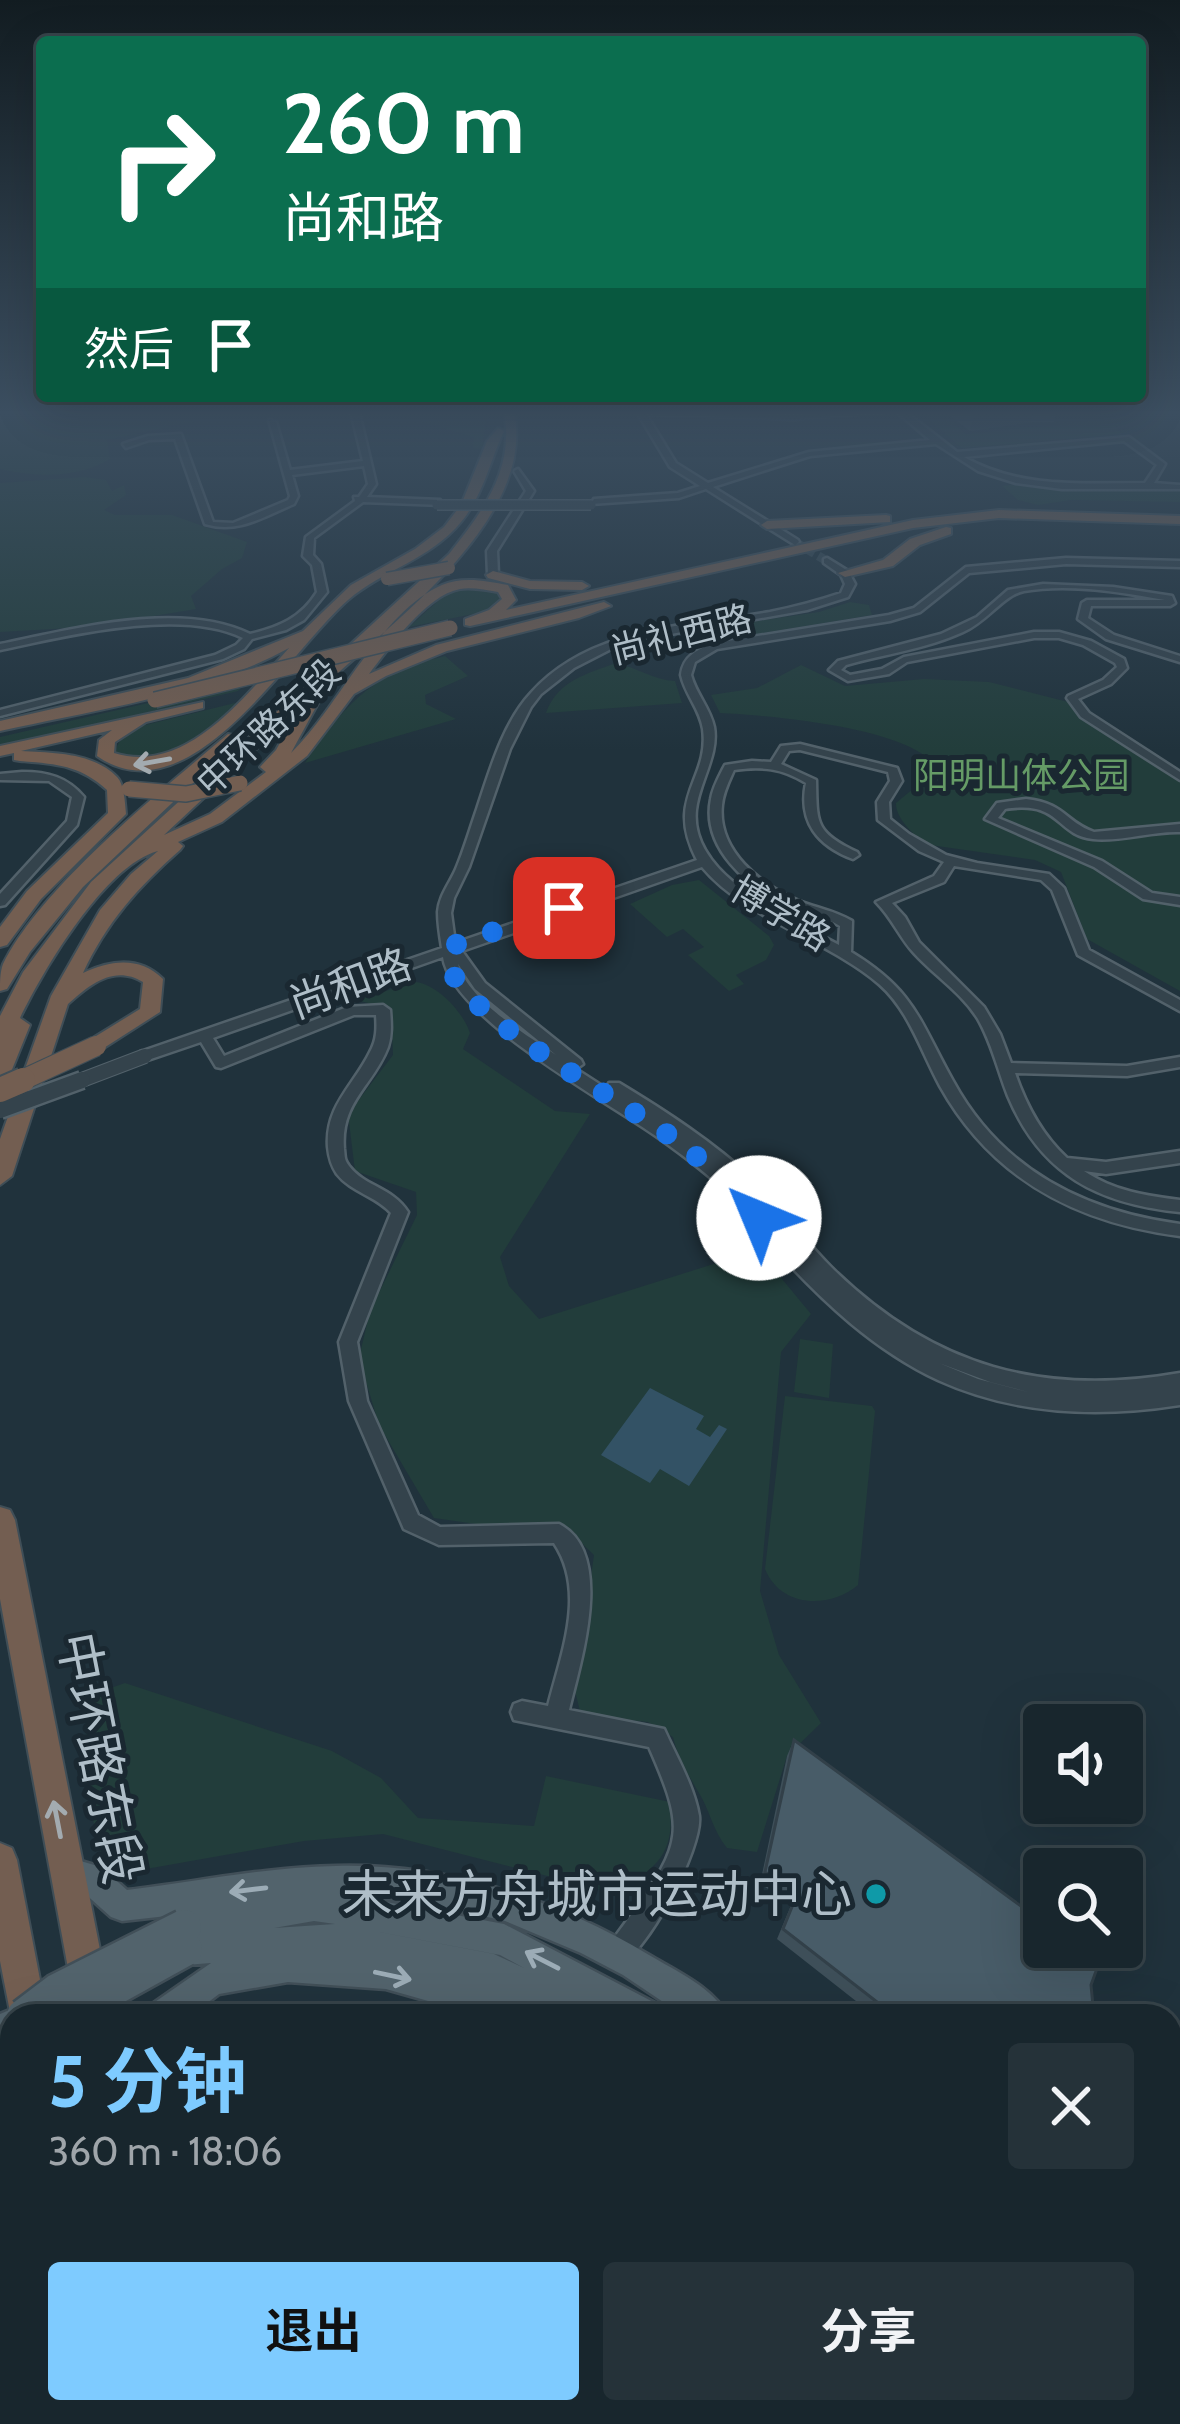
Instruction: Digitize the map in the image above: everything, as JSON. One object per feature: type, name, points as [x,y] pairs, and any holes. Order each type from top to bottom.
[{"type":"highway","points":[[0,730],[280,648],[314,628],[367,581],[431,547],[451,525]]},
{"type":"highway","name":"中环路东段","points":[[0,984],[52,913],[161,802],[432,559],[463,525]]},
{"type":"highway","name":"中环路东段","points":[[0,1041],[30,977],[98,886],[479,525]]},
{"type":"highway","points":[[493,525],[480,555],[494,575]]},
{"type":"highway","points":[[470,622],[920,525]]},
{"type":"highway","points":[[0,730],[619,601],[893,537],[975,525]]},
{"type":"highway","points":[[845,573],[888,563],[928,535],[977,525]]},
{"type":"highway","points":[[1067,525],[1180,537]]},
{"type":"highway","points":[[238,733],[368,590],[387,579],[449,568],[530,586],[572,587],[762,556]]},
{"type":"highway","points":[[0,755],[197,705],[453,633],[509,600],[503,588],[464,584],[447,588],[425,603],[392,634],[330,710],[301,753],[171,848],[118,897],[91,933],[56,1005],[0,1176]]},
{"type":"highway","points":[[330,710],[372,676],[408,661],[619,601]]},
{"type":"highway","points":[[140,719],[107,740],[105,756],[119,765],[153,764],[175,758],[205,740],[300,648],[314,628]]},
{"type":"highway","points":[[0,755],[54,757],[129,789],[186,794],[240,783],[261,773],[283,752],[337,663]]},
{"type":"highway","points":[[0,941],[34,896],[117,814],[115,789],[98,772]]},
{"type":"highway","points":[[0,956],[106,837],[161,802]]},
{"type":"highway","points":[[0,1041],[110,884],[148,848],[216,818]]},
{"type":"highway","points":[[0,1090],[96,1046],[150,1012],[153,979],[129,967],[103,971],[70,989],[56,1005]]},
{"type":"highway","points":[[0,1072],[35,992]]},
{"type":"highway","name":"中环路东段","points":[[0,1520],[93,2004]]},
{"type":"highway","points":[[1,1875],[24,2004]]},
{"type":"main road","points":[[67,1872],[90,1878],[122,1906],[365,1881],[443,1889],[536,1917],[617,1955],[695,2004]]},
{"type":"main road","points":[[43,2004],[76,1980],[185,1938],[314,1906],[504,1940],[623,2004]]},
{"type":"main road","points":[[83,2004],[185,1938],[338,1940],[494,1970],[562,2004]]},
{"type":"main road","points":[[180,2004],[212,1979],[288,1966],[386,1973],[496,2004]]},
{"type":"street","points":[[0,647],[160,622],[194,622],[248,635],[286,628],[309,616],[322,592],[316,564],[308,556],[310,537],[326,525]]},
{"type":"street","points":[[769,525],[796,542]]},
{"type":"street","points":[[826,561],[845,573]]},
{"type":"street","name":"博学路","points":[[1180,564],[1066,561],[966,570],[917,610],[736,640],[695,655],[687,667],[687,681],[709,718],[709,740],[687,808],[689,829],[703,862],[756,903],[845,952],[888,983],[988,1147],[1098,1216],[1180,1230]]},
{"type":"street","points":[[1004,565],[1026,589]]},
{"type":"street","name":"尚礼西路","points":[[845,573],[850,584],[845,595],[833,600],[636,637],[585,658],[535,694],[497,770],[444,911],[452,971],[471,996],[553,1061],[672,1137],[741,1196],[862,1327],[946,1375],[1003,1396],[1055,1404],[1146,1403],[1180,1397]]},
{"type":"street","points":[[1180,659],[1110,637],[1083,619],[1088,603],[1170,603],[1168,598],[1096,588],[1026,589],[1010,592],[977,622],[842,663],[834,670],[848,678],[885,672],[904,660],[1034,635],[1087,643],[1120,661],[1122,668],[1107,682],[1072,698],[1085,715],[1180,777]]},
{"type":"street","points":[[0,713],[198,670],[240,647],[248,635]]},
{"type":"street","points":[[776,763],[785,748],[800,747],[892,770],[896,782],[884,802],[884,820],[918,849],[950,862],[1045,877],[1058,888],[1083,952],[1180,1006]]},
{"type":"street","points":[[845,952],[847,924],[830,912],[803,907],[758,884],[727,854],[714,807],[729,767],[776,763],[812,782],[807,801],[813,827],[828,845],[853,855]]},
{"type":"street","points":[[0,777],[43,775],[67,781],[78,797],[73,822],[0,902]]},
{"type":"street","points":[[1180,828],[1149,826],[1111,836],[1088,835],[1062,814],[1037,803],[1001,806],[992,819],[1098,864],[1148,896],[1180,901]]},
{"type":"street","name":"尚和路","points":[[0,1110],[451,946],[703,862]]},
{"type":"street","points":[[950,862],[939,879],[883,902],[904,918],[910,940],[980,1011],[1023,1112],[1061,1162],[1102,1194],[1141,1204],[1180,1206]]},
{"type":"street","points":[[451,946],[480,986],[575,1064],[682,1127],[760,1196],[829,1276],[905,1340],[1008,1382],[1101,1394],[1180,1381]]},
{"type":"street","points":[[204,1035],[221,1063],[352,1010],[383,1010],[387,1027],[380,1052],[338,1107],[338,1159],[346,1175],[392,1198],[400,1212],[347,1342],[358,1401],[411,1522],[439,1536],[559,1533],[575,1550],[583,1586],[556,1718]]},
{"type":"street","points":[[1007,1068],[1127,1071],[1180,1062]]},
{"type":"street","points":[[1061,1162],[1106,1168],[1180,1157]]},
{"type":"street","points":[[521,1712],[656,1737],[688,1821],[668,1884],[617,1955]]},
{"type":"green space","points":[[0,525],[200,525],[247,542],[242,558],[191,596],[196,609],[88,627],[0,632]]},
{"type":"green space","points":[[465,586],[497,590],[504,596],[483,612],[409,627],[450,590]]},
{"type":"green space","points":[[850,602],[869,605],[872,615],[697,644],[681,632],[819,612]]},
{"type":"green space","points":[[445,656],[468,676],[425,695],[426,704],[456,719],[305,763],[333,724],[363,694],[398,672]]},
{"type":"green space","points":[[616,663],[675,681],[682,703],[546,713],[566,686]]},
{"type":"green space","name":"阳明山体公园","points":[[801,665],[845,686],[924,679],[989,682],[1068,702],[1180,777],[1180,991],[1087,939],[1061,872],[1035,860],[930,845],[913,833],[896,803],[937,769],[923,755],[871,733],[720,713],[711,695],[757,688]]},
{"type":"green space","points":[[248,680],[238,691],[0,747],[0,737]]},
{"type":"green space","points":[[239,702],[212,728],[174,751],[123,760],[114,752],[123,735],[137,727]]},
{"type":"green space","points":[[699,880],[774,945],[766,960],[736,975],[744,984],[729,991],[688,955],[704,947],[683,929],[667,937],[630,904],[672,885]]},
{"type":"green space","points":[[416,982],[441,994],[462,1017],[470,1033],[463,1049],[555,1111],[590,1114],[500,1257],[509,1286],[539,1319],[758,1250],[811,1314],[781,1352],[760,1591],[779,1655],[821,1723],[787,1756],[757,1852],[727,1848],[673,1737],[648,1722],[581,1715],[575,1691],[594,1555],[563,1525],[483,1525],[434,1518],[379,1425],[359,1358],[370,1311],[417,1215],[416,1192],[355,1171],[348,1114],[393,1055],[391,1008],[355,1000]]},
{"type":"green space","points":[[800,1339],[833,1344],[829,1398],[794,1392]]},
{"type":"green space","points":[[785,1396],[872,1406],[875,1411],[858,1585],[820,1601],[794,1598],[772,1582],[765,1569]]},
{"type":"green space","points":[[125,1683],[332,1751],[381,1778],[418,1818],[534,1826],[546,1776],[670,1802],[670,1835],[661,1857],[618,1894],[383,1834],[304,1841],[146,1869],[99,1851],[87,1788],[85,1697]]},
{"type":"water","points":[[650,1388],[704,1416],[696,1429],[710,1437],[719,1425],[727,1429],[689,1486],[660,1469],[650,1483],[601,1455]]},
{"type":"building","name":"未来方舟城市运动中心","points":[[794,1740],[1023,1908],[1023,1968],[1097,1968],[1091,1985],[1093,2004],[880,2004],[783,1929],[798,1892],[765,1872]]},
{"type":"tunnel","points":[[795,542],[827,561]]},
{"type":"place","name":"未来方舟城市运动中心","points":[[876,1894]]},
{"type":"route","points":[[564,908],[451,946],[452,971],[471,996],[553,1061],[672,1137],[741,1196],[759,1218]]}]
